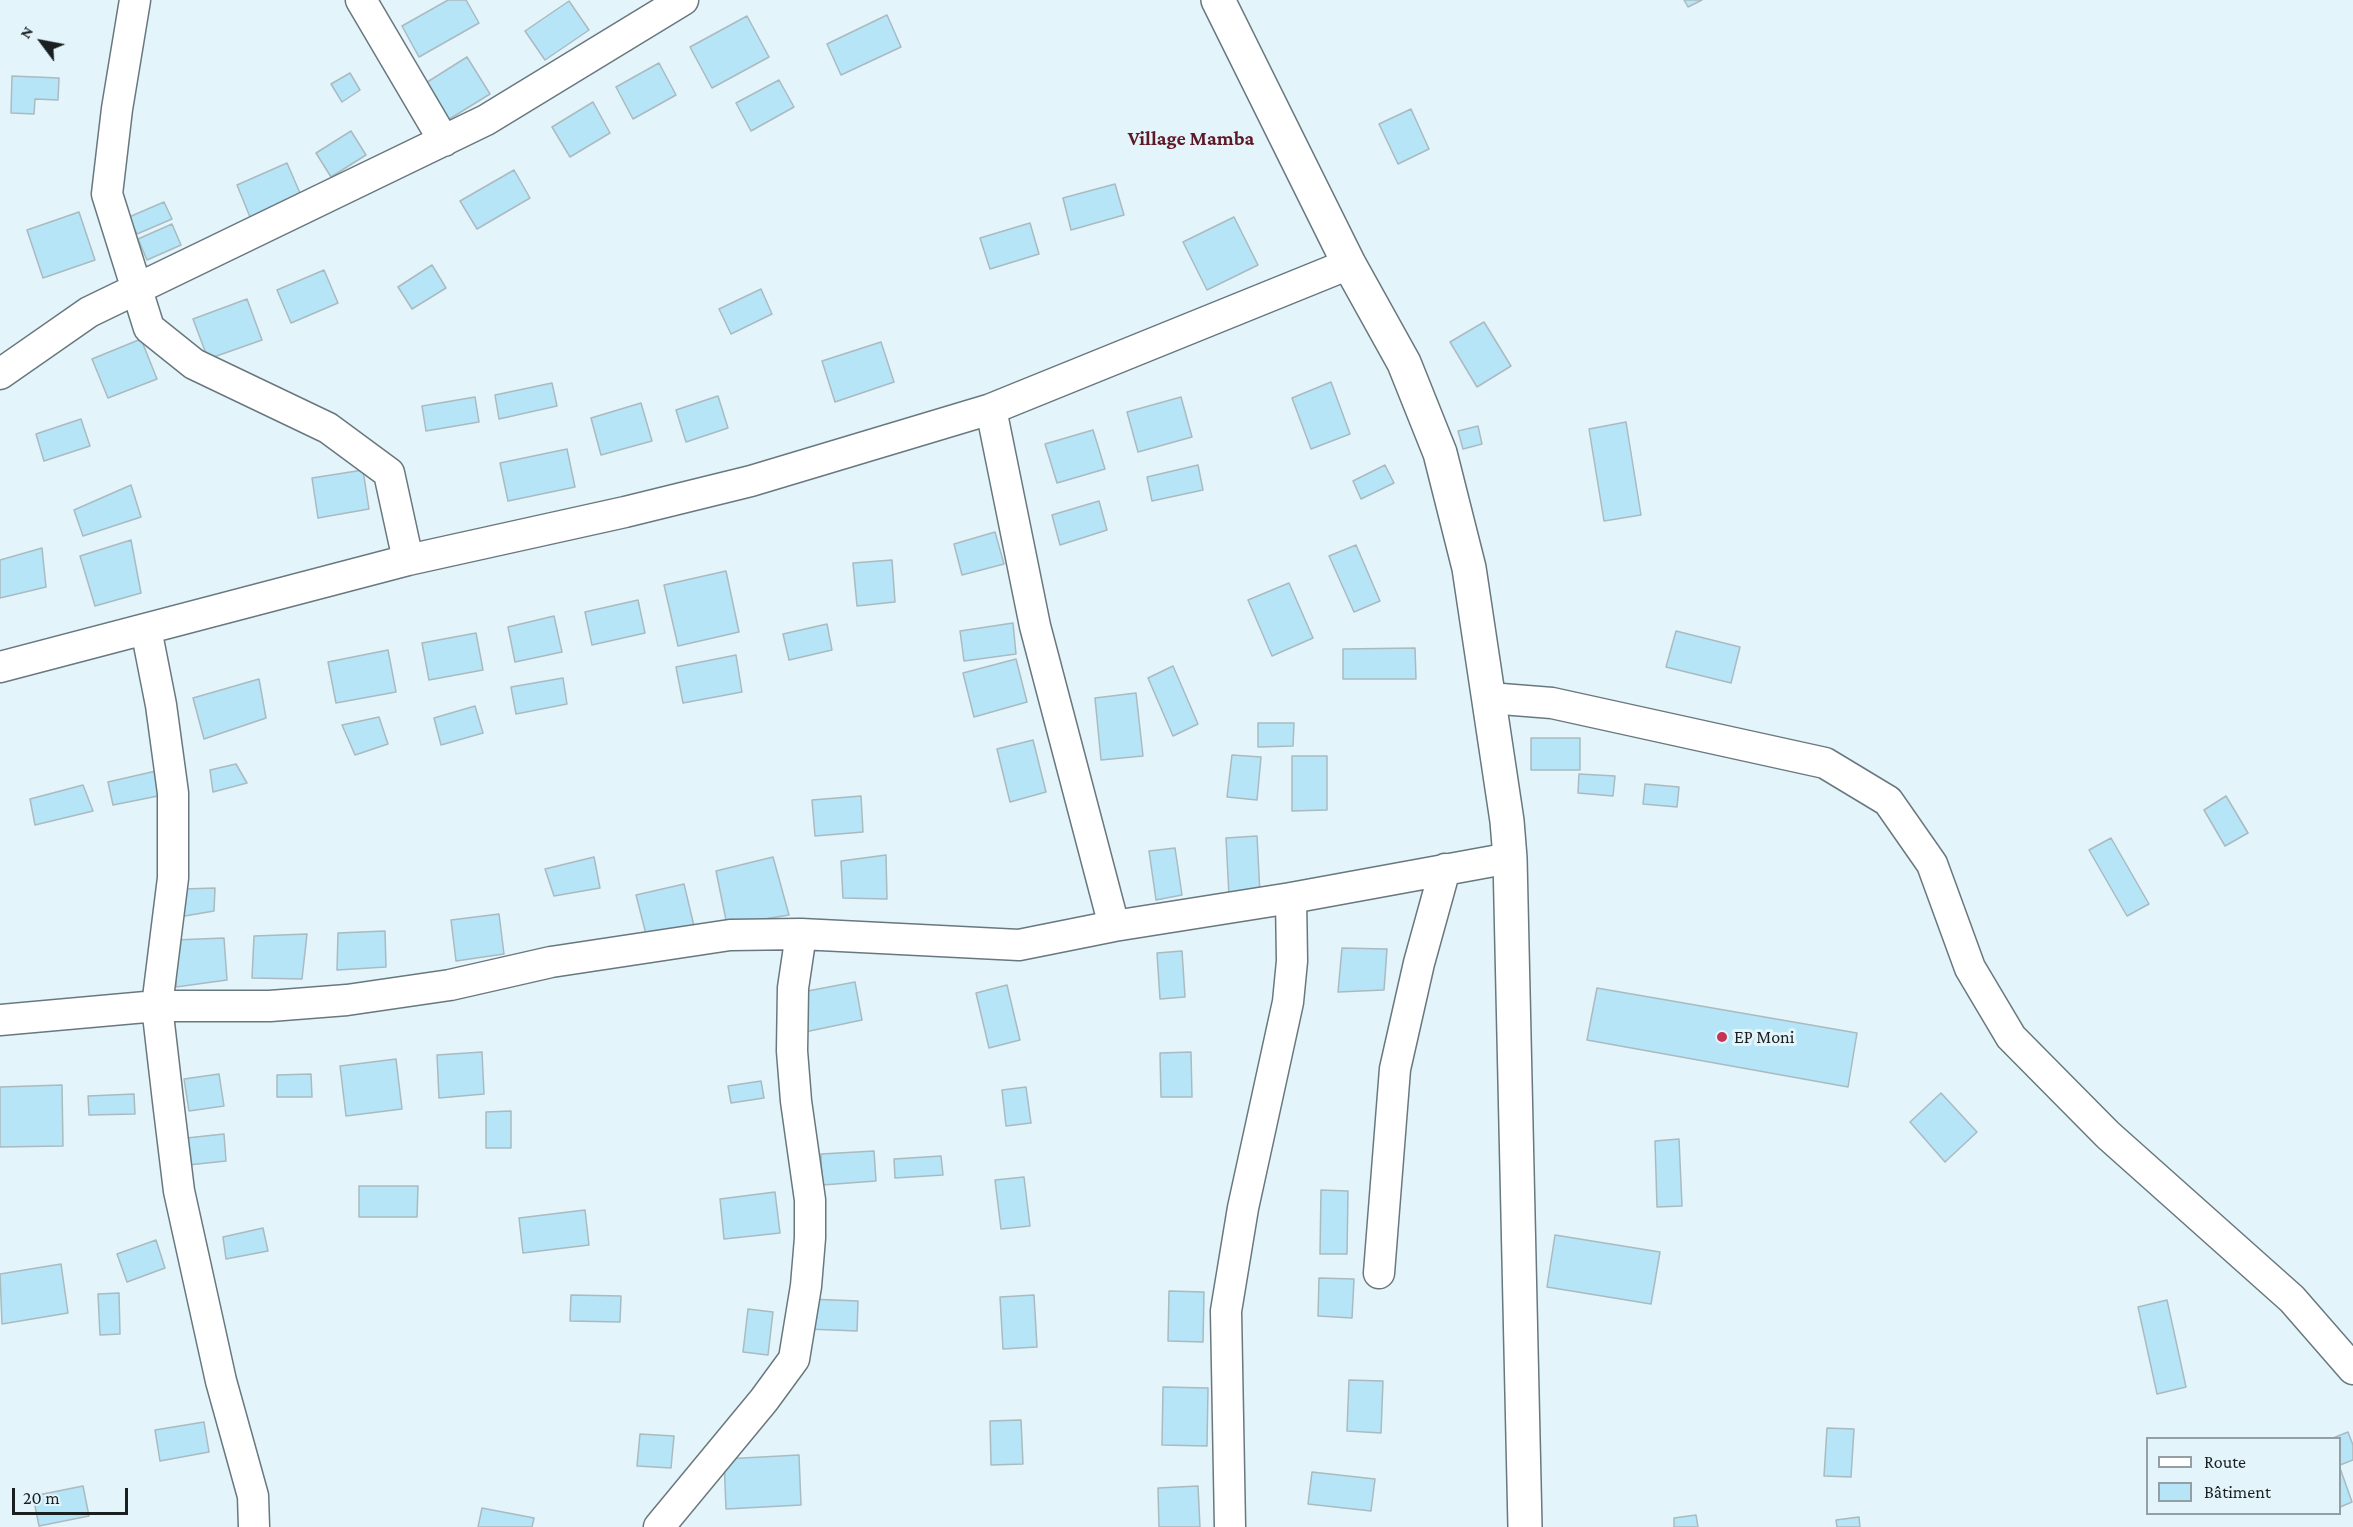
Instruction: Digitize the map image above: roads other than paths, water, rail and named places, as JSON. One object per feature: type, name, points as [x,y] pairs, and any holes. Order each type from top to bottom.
[{"type":"street","points":[[135,0],[117,109],[107,194],[149,328],[194,364],[328,428],[389,473],[408,560]]},
{"type":"street","points":[[361,0],[444,141]]},
{"type":"street","points":[[0,374],[89,312],[486,120],[683,0]]},
{"type":"street","points":[[1218,0],[1349,264],[1404,363],[1440,453],[1469,568],[1508,821],[1525,1527]]},
{"type":"street","points":[[0,667],[408,560],[625,512],[751,481],[991,409],[1349,264]]},
{"type":"street","points":[[991,409],[1035,626],[1114,926]]},
{"type":"street","points":[[146,628],[161,705],[173,793],[173,878],[158,1006],[179,1191],[221,1381],[253,1496],[254,1527]]},
{"type":"street","points":[[1489,698],[1552,703],[1825,763],[1888,801],[1932,864],[1970,968],[2011,1037],[2108,1135],[2292,1299],[2353,1369]]},
{"type":"street","points":[[0,1020],[158,1006],[270,1006],[347,1000],[450,985],[551,962],[730,935],[801,934],[1019,945],[1114,926],[1291,898],[1510,858]]},
{"type":"street","points":[[1379,1274],[1395,1069],[1419,963],[1445,869]]},
{"type":"street","points":[[1230,1527],[1226,1311],[1243,1208],[1288,1002],[1292,961],[1291,898]]},
{"type":"street","points":[[659,1527],[764,1400],[794,1359],[806,1286],[810,1238],[810,1200],[796,1101],[792,1051],[793,988],[801,934]]},
{"type":"place","name":"EP Moni","points":[[1722,1037]]},
{"type":"district","name":"Village Mamba","points":[[1191,139]]}]
